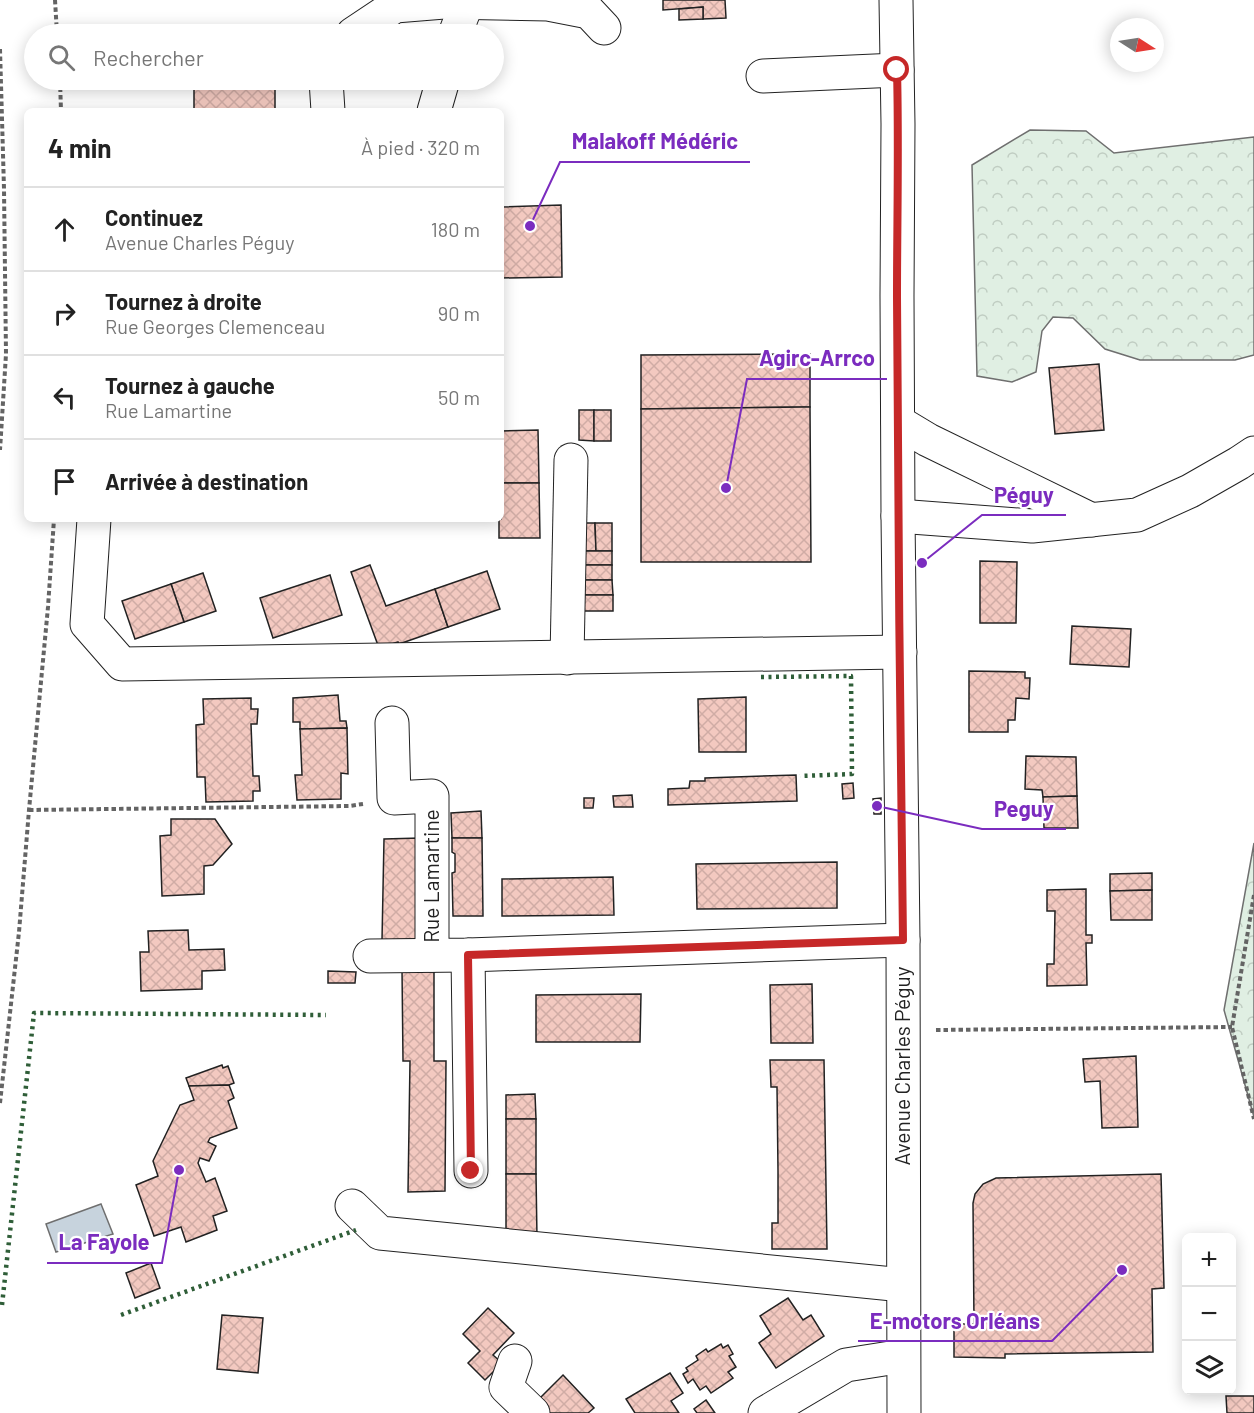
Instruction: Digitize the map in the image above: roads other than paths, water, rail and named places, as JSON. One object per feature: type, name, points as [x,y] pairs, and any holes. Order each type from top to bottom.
[{"type":"street","name":"Avenue Charles Péguy","points":[[896,0],[904,1413]]},
{"type":"street","points":[[367,24],[395,6],[444,2],[548,4],[589,12],[604,28]]},
{"type":"street","points":[[459,24],[466,3]]},
{"type":"street","points":[[763,75],[897,70]]},
{"type":"street","points":[[327,90],[328,108]]},
{"type":"street","points":[[435,108],[440,90]]},
{"type":"street","points":[[898,422],[928,440],[1092,520]]},
{"type":"street","points":[[898,516],[1032,526],[1137,514],[1190,491],[1254,453]]},
{"type":"street","points":[[567,658],[571,460]]},
{"type":"street","points":[[94,522],[87,624],[122,664],[900,652]]},
{"type":"street","name":"Rue Lamartine","points":[[392,723],[394,798],[432,796],[432,955]]},
{"type":"street","points":[[370,956],[468,955],[903,940]]},
{"type":"street","name":"Rue Lamartine","points":[[468,955],[471,1171]]},
{"type":"street","points":[[352,1206],[380,1233],[903,1285]]},
{"type":"street","points":[[765,1413],[846,1365],[903,1356]]},
{"type":"street","points":[[515,1361],[506,1387],[533,1413]]},
{"type":"place","name":"Malakoff Médéric","points":[[530,226]]},
{"type":"place","name":"Agirc-Arrco","points":[[726,488]]},
{"type":"place","name":"Péguy","points":[[922,563]]},
{"type":"place","name":"Peguy","points":[[877,806]]},
{"type":"place","name":"La Fayole","points":[[179,1170]]},
{"type":"place","name":"E-motors Orléans","points":[[1122,1270]]}]
